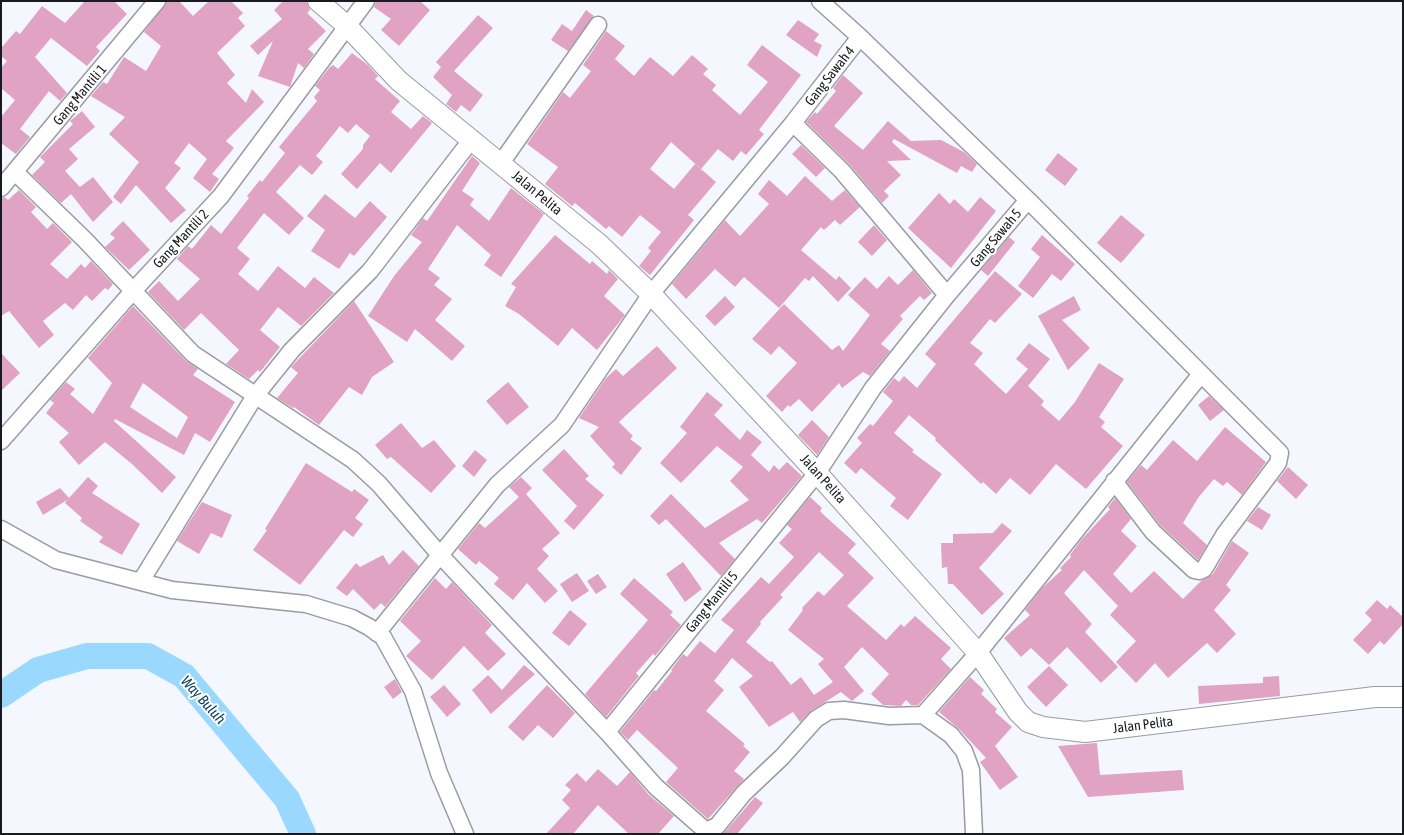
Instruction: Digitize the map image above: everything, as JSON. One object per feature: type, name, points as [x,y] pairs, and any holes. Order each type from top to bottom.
[{"type":"street","name":"Gang Mantili 1","points":[[1,188],[158,1]]},
{"type":"street","name":"Jalan Pelita","points":[[318,1],[346,25],[399,80],[599,244],[651,294],[817,472],[978,654],[1018,712],[1028,722],[1042,727],[1078,732],[1375,697],[1403,697]]},
{"type":"street","name":"Gang Mantili 2","points":[[1,441],[133,291],[221,196],[346,25],[366,1]]},
{"type":"street","points":[[820,1],[860,37]]},
{"type":"street","points":[[501,163],[598,24]]},
{"type":"street","name":"Gang Sawah 4","points":[[377,633],[497,485],[562,425],[651,294],[793,123],[860,37],[1028,200]]},
{"type":"street","points":[[793,123],[842,171],[947,295]]},
{"type":"street","points":[[141,581],[255,396],[292,350],[370,271],[472,139]]},
{"type":"street","points":[[15,172],[86,240],[194,354],[353,460],[379,484],[440,555],[607,732],[656,787],[706,832],[717,826],[744,793],[782,757],[816,719],[829,710],[844,710],[889,716],[923,715],[951,735],[964,751],[971,770],[974,834]]},
{"type":"street","name":"Gang Sawah 5","points":[[817,472],[873,388],[947,295],[1028,200],[1280,453],[1278,463],[1224,535],[1204,569],[1199,571],[1194,570],[1153,532],[1114,481]]},
{"type":"street","points":[[923,715],[978,654],[1201,374]]},
{"type":"street","name":"Gang Mantili 5","points":[[607,732],[817,472]]},
{"type":"street","points":[[1,529],[56,560],[172,590],[306,604],[352,618],[377,633],[383,637],[413,691],[439,773],[464,834]]},
{"type":"building","points":[[85,1],[114,1],[127,14],[96,47],[100,51],[87,66],[51,38],[35,57],[67,93],[60,101],[49,91],[20,129],[30,137],[16,154],[1,143],[1,117],[15,100],[1,88],[1,68],[7,61],[1,56],[1,48],[16,31],[20,34],[42,6],[65,23]]},
{"type":"building","points":[[167,1],[179,1],[193,16],[209,1],[231,1],[243,13],[238,18],[245,26],[217,53],[235,75],[227,83],[246,103],[252,89],[264,102],[226,141],[234,148],[212,174],[219,179],[210,192],[193,178],[207,159],[189,143],[174,163],[181,168],[165,188],[186,210],[171,223],[136,185],[121,204],[113,197],[139,162],[109,134],[125,117],[91,96],[103,82],[107,84],[124,57],[146,71],[161,46],[144,32]]},
{"type":"building","points":[[283,1],[306,1],[310,10],[307,13],[326,31],[308,49],[314,54],[304,68],[298,63],[290,87],[258,76],[273,41],[258,55],[250,46],[282,19],[274,10]]},
{"type":"building","points":[[376,1],[420,1],[430,10],[399,46],[381,30],[391,19],[374,7]]},
{"type":"building","points":[[586,10],[594,16],[568,51],[551,40],[562,24],[572,31]]},
{"type":"building","points":[[478,15],[493,28],[454,71],[483,95],[470,112],[461,105],[456,112],[446,104],[452,95],[433,77],[441,67],[436,62]]},
{"type":"building","points":[[798,20],[819,34],[814,41],[822,45],[817,57],[786,35]]},
{"type":"building","points":[[606,31],[625,46],[615,59],[634,76],[650,57],[673,76],[692,55],[708,69],[703,74],[716,85],[712,90],[740,115],[768,82],[747,65],[762,45],[801,75],[759,130],[764,134],[746,155],[741,151],[733,161],[718,149],[701,169],[671,142],[650,169],[674,189],[695,164],[716,182],[688,215],[694,220],[650,275],[639,266],[651,251],[648,248],[661,232],[640,215],[622,237],[609,226],[606,229],[575,203],[572,206],[545,184],[558,167],[527,144],[563,92],[570,98],[591,71],[583,65]]},
{"type":"building","points":[[352,53],[368,65],[378,76],[375,79],[400,101],[391,112],[411,129],[423,116],[432,123],[391,173],[380,163],[357,189],[341,174],[363,149],[363,145],[370,136],[356,124],[348,133],[340,126],[316,156],[323,162],[312,175],[300,165],[276,192],[304,218],[289,235],[264,213],[237,248],[250,259],[238,274],[258,291],[278,266],[305,288],[314,277],[334,293],[301,326],[278,307],[260,330],[280,347],[260,372],[258,370],[249,379],[226,364],[239,350],[201,313],[184,330],[148,292],[159,281],[178,301],[200,279],[177,259],[188,246],[192,249],[211,225],[221,234],[249,198],[247,196],[260,180],[262,182],[285,153],[279,147],[317,101],[314,97],[320,90],[315,86],[329,68],[333,65],[338,69]]},
{"type":"building","points":[[843,75],[863,93],[834,126],[863,150],[888,121],[911,141],[941,140],[964,152],[977,164],[972,172],[961,166],[957,173],[894,139],[892,142],[911,160],[887,161],[901,175],[884,191],[889,196],[882,203],[850,165],[806,122],[815,112],[817,114],[836,91],[833,88]]},
{"type":"building","points":[[82,111],[95,127],[69,149],[78,159],[65,171],[80,187],[93,177],[113,202],[93,222],[71,194],[61,203],[32,175],[45,162],[40,157],[73,124],[70,121]]},
{"type":"building","points":[[801,145],[825,168],[816,177],[792,154]]},
{"type":"building","points":[[1058,153],[1078,169],[1065,186],[1045,170]]},
{"type":"building","points":[[472,156],[480,163],[462,191],[474,199],[470,205],[489,221],[511,188],[544,214],[501,277],[484,265],[491,255],[457,225],[428,269],[440,278],[434,285],[452,299],[435,320],[465,346],[452,361],[415,329],[407,342],[368,316],[394,276],[422,242],[411,235],[423,218],[427,221]]},
{"type":"building","points":[[805,176],[832,201],[845,190],[860,207],[840,225],[835,220],[824,230],[821,227],[801,250],[836,280],[839,276],[851,288],[838,302],[813,276],[809,281],[805,278],[779,308],[744,277],[735,287],[715,269],[686,299],[672,284],[725,220],[740,236],[769,204],[758,194],[769,180],[787,196]]},
{"type":"building","points":[[19,190],[36,207],[31,212],[47,229],[53,223],[72,242],[50,264],[67,279],[81,264],[85,268],[91,261],[113,284],[108,290],[105,288],[92,301],[86,295],[73,310],[65,303],[43,321],[54,335],[39,348],[9,311],[1,316],[1,198],[5,197],[8,200]]},
{"type":"building","points":[[939,193],[950,204],[954,199],[968,212],[980,197],[996,211],[951,268],[908,228]]},
{"type":"building","points":[[325,194],[355,218],[370,201],[387,217],[354,256],[350,253],[339,269],[311,251],[325,230],[307,216]]},
{"type":"building","points":[[1121,215],[1145,235],[1121,263],[1097,243]]},
{"type":"building","points":[[123,221],[150,250],[129,270],[105,247],[115,238],[110,234]]},
{"type":"building","points":[[874,225],[887,240],[872,256],[858,242]]},
{"type":"building","points":[[555,235],[590,264],[592,261],[607,274],[609,270],[618,279],[604,296],[625,315],[597,350],[572,328],[558,346],[519,314],[505,306],[516,287],[511,284]]},
{"type":"building","points":[[1042,235],[1075,264],[1061,281],[1052,274],[1033,298],[1018,286],[1040,257],[1031,249]]},
{"type":"building","points":[[1009,237],[1015,242],[988,276],[981,270]]},
{"type":"building","points":[[913,270],[932,293],[924,300],[920,296],[900,316],[903,319],[881,344],[890,351],[870,376],[863,372],[842,388],[839,383],[812,412],[799,399],[790,407],[788,405],[782,412],[766,396],[797,363],[779,346],[771,355],[752,339],[784,304],[832,350],[839,345],[843,351],[870,315],[848,295],[865,277],[877,289],[889,276],[898,285]]},
{"type":"building","points":[[995,271],[1022,294],[995,323],[990,319],[970,343],[983,353],[974,364],[1006,394],[1028,369],[1016,359],[1029,343],[1050,359],[1028,386],[1044,401],[1041,405],[1059,421],[1075,402],[1099,363],[1124,379],[1099,417],[1105,422],[1101,427],[1123,446],[1086,489],[1056,464],[1030,495],[1010,478],[996,494],[983,482],[981,484],[935,440],[936,438],[909,415],[894,433],[914,450],[912,452],[942,474],[908,520],[890,506],[896,498],[861,468],[856,474],[844,463],[862,443],[857,438],[870,424],[873,426],[893,401],[883,392],[894,378],[899,382],[904,376],[917,388],[936,364],[925,354]]},
{"type":"building","points":[[725,296],[735,307],[715,326],[705,316]]},
{"type":"building","points":[[1074,296],[1081,310],[1062,320],[1090,348],[1068,370],[1038,316]]},
{"type":"building","points":[[354,301],[394,362],[372,377],[362,395],[349,387],[319,425],[294,407],[277,398],[298,373],[291,367]]},
{"type":"building","points":[[133,306],[186,361],[198,369],[193,375],[235,402],[210,442],[195,433],[184,455],[115,419],[114,421],[176,477],[162,493],[132,464],[105,442],[79,465],[59,442],[69,433],[46,413],[54,403],[50,400],[66,382],[75,389],[70,394],[93,414],[112,383],[88,358]],"holes":[[[143,383],[188,417],[177,438],[130,407]]]},
{"type":"building","points":[[657,346],[677,368],[619,422],[633,436],[630,439],[642,448],[621,475],[612,467],[615,464],[590,436],[599,427],[579,418],[606,378],[616,369],[623,376]]},
{"type":"building","points":[[1,353],[20,373],[1,391]]},
{"type":"building","points":[[508,382],[529,407],[507,425],[486,401]]},
{"type":"building","points":[[707,392],[723,405],[714,415],[740,440],[747,430],[762,442],[751,455],[769,472],[774,465],[779,470],[787,462],[802,476],[762,523],[757,519],[719,543],[735,559],[721,576],[666,519],[659,525],[650,516],[671,494],[705,528],[749,500],[730,481],[743,467],[717,446],[681,483],[660,463],[687,433],[680,427]]},
{"type":"building","points":[[1209,396],[1224,410],[1210,421],[1198,405]]},
{"type":"building","points":[[812,420],[829,437],[817,455],[798,435]]},
{"type":"building","points":[[401,423],[422,448],[434,440],[456,466],[431,493],[391,457],[387,459],[375,445]]},
{"type":"building","points":[[1225,427],[1266,462],[1242,495],[1227,482],[1223,486],[1214,479],[1198,498],[1183,523],[1207,545],[1198,560],[1160,525],[1127,482],[1141,465],[1147,470],[1173,440],[1197,461]]},
{"type":"building","points":[[564,449],[589,476],[585,479],[604,495],[574,530],[564,521],[577,506],[542,470]]},
{"type":"building","points":[[475,450],[487,460],[474,477],[462,466]]},
{"type":"building","points":[[306,463],[352,492],[354,489],[369,500],[355,518],[363,524],[353,537],[344,530],[300,585],[253,550],[267,530],[265,529]]},
{"type":"building","points":[[1288,467],[1308,485],[1296,499],[1277,481]]},
{"type":"building","points":[[88,477],[98,486],[92,493],[140,524],[122,555],[99,542],[103,537],[80,521],[82,518],[65,503],[67,500],[43,515],[36,502],[60,488],[69,498]]},
{"type":"building","points":[[521,477],[532,488],[526,494],[560,533],[542,549],[549,556],[537,569],[558,591],[545,603],[527,583],[513,600],[494,584],[499,578],[479,561],[476,565],[458,549],[479,523],[485,528],[519,497],[509,487]]},
{"type":"building","points":[[810,497],[822,508],[820,511],[856,544],[848,553],[874,578],[847,606],[886,640],[901,624],[904,627],[915,616],[951,648],[941,659],[951,669],[918,705],[911,705],[906,700],[901,706],[883,705],[871,694],[889,674],[862,647],[844,667],[864,691],[852,701],[841,692],[811,711],[800,722],[793,712],[769,727],[739,687],[753,676],[732,658],[714,681],[724,690],[706,711],[745,744],[743,746],[750,752],[734,771],[744,779],[708,819],[666,782],[678,768],[637,730],[628,740],[620,732],[654,690],[656,691],[683,654],[687,657],[700,641],[715,653],[734,630],[721,620],[761,577],[769,584],[794,557],[779,543],[792,529],[787,525]],"holes":[[[819,552],[844,575],[824,596],[818,591],[802,608],[803,610],[788,630],[824,659],[818,664],[833,682],[814,695],[801,677],[791,685],[772,661],[770,662],[746,642],[761,624],[760,622],[783,597],[780,595]]]},
{"type":"building","points":[[1115,498],[1131,519],[1121,531],[1137,546],[1113,574],[1131,593],[1154,571],[1183,599],[1202,580],[1213,574],[1232,541],[1249,553],[1226,585],[1231,590],[1214,610],[1236,634],[1217,653],[1207,643],[1168,678],[1155,663],[1136,683],[1116,662],[1136,641],[1110,615],[1118,606],[1084,570],[1064,593],[1092,624],[1085,632],[1118,667],[1101,683],[1067,647],[1049,665],[1031,648],[1021,657],[1004,638],[1030,615],[1025,610],[1042,588],[1062,570],[1060,568],[1071,557],[1070,555],[1081,540],[1110,509],[1108,507]]},
{"type":"building","points":[[202,502],[232,515],[222,538],[211,533],[199,554],[177,541]]},
{"type":"building","points":[[1258,507],[1271,515],[1262,530],[1247,521]]},
{"type":"building","points":[[1002,523],[1012,531],[979,568],[1004,594],[982,615],[953,584],[948,584],[947,567],[942,568],[941,543],[953,543],[953,534],[993,533]]},
{"type":"building","points":[[403,550],[419,566],[385,607],[381,603],[374,610],[353,589],[347,596],[336,588],[356,563],[360,567],[383,555],[389,565]]},
{"type":"building","points":[[683,562],[702,589],[685,602],[666,574]]},
{"type":"building","points":[[577,573],[589,591],[572,602],[560,584]]},
{"type":"building","points":[[598,574],[607,587],[596,594],[587,581]]},
{"type":"building","points":[[435,578],[446,589],[452,582],[492,625],[485,633],[506,654],[488,671],[464,646],[432,680],[406,656],[421,641],[400,621]]},
{"type":"building","points":[[634,578],[673,612],[670,615],[681,625],[655,656],[653,654],[636,673],[639,676],[606,717],[585,694],[648,620],[620,594]]},
{"type":"building","points":[[1377,600],[1387,609],[1390,605],[1403,617],[1403,624],[1384,645],[1380,641],[1368,654],[1353,640],[1372,620],[1365,613]]},
{"type":"building","points":[[570,610],[587,624],[569,646],[552,633]]},
{"type":"building","points":[[524,665],[535,674],[491,714],[472,690],[488,675],[502,690]]},
{"type":"building","points":[[1049,666],[1068,685],[1046,707],[1027,687]]},
{"type":"building","points":[[1279,676],[1280,696],[1199,704],[1198,686],[1263,683],[1263,677]]},
{"type":"building","points":[[970,677],[984,690],[981,694],[997,709],[995,712],[1012,727],[995,746],[1018,777],[1000,790],[980,762],[986,758],[959,729],[939,712]]},
{"type":"building","points":[[395,679],[402,692],[393,699],[384,687]]},
{"type":"building","points":[[444,685],[461,704],[447,717],[430,697]]},
{"type":"building","points":[[547,685],[575,713],[553,738],[538,725],[523,741],[508,727]]},
{"type":"building","points":[[1097,743],[1100,775],[1182,770],[1184,790],[1088,797],[1058,746]]},
{"type":"building","points":[[598,769],[617,786],[630,772],[649,795],[674,816],[658,834],[629,834],[598,805],[573,834],[546,834],[570,808],[562,800],[571,790],[565,785],[577,773],[586,782]]},
{"type":"building","points":[[755,797],[763,803],[737,834],[723,834]]},
{"type":"waterway","name":"Way Buluh","points":[[1,695],[38,670],[87,656],[148,656],[184,676],[287,799],[303,834]]}]
